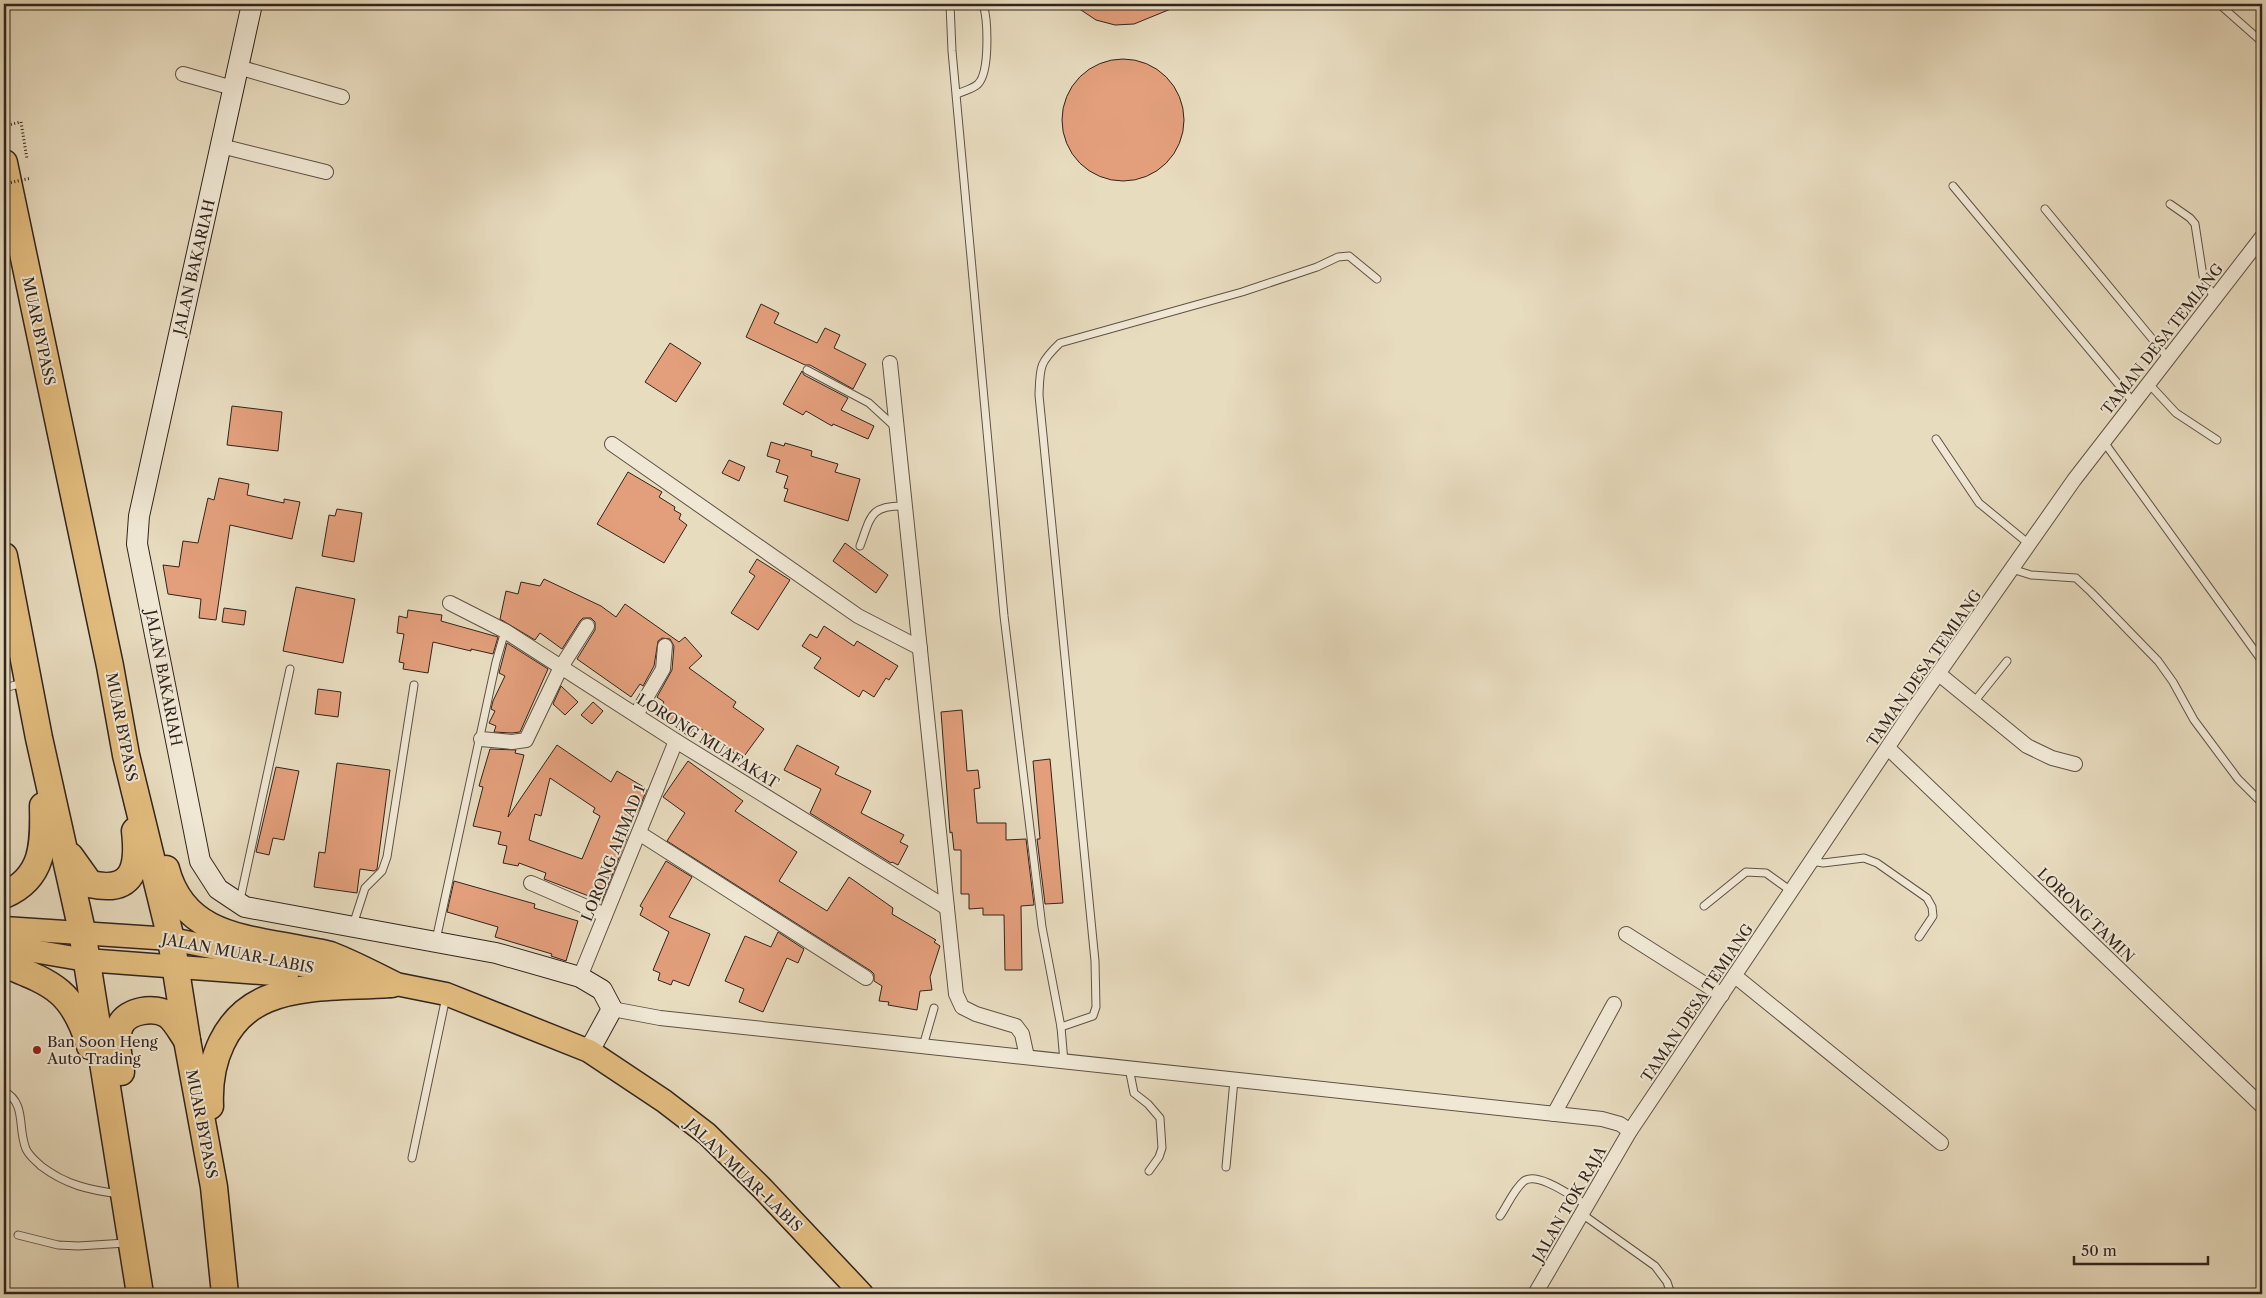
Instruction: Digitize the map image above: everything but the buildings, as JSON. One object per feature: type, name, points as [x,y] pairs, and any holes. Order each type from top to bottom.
[{"type":"highway","name":"MUAR BYPASS","points":[[4,163],[110,666],[126,755],[171,939],[174,966],[214,1187],[225,1294]]},
{"type":"highway","points":[[4,556],[16,685],[39,738],[82,932],[140,1294]]},
{"type":"highway","points":[[110,666],[169,882],[185,908],[209,927],[253,940],[329,955],[392,984]]},
{"type":"highway","points":[[4,895],[27,881],[38,862],[44,838],[39,738]]},
{"type":"highway","points":[[64,846],[90,884],[105,888],[123,883],[134,872],[137,851],[126,755]]},
{"type":"highway","points":[[5,962],[53,986],[71,1003],[85,1029],[99,1074],[124,1187]]},
{"type":"highway","points":[[214,1187],[210,1097],[211,1066],[225,1033],[245,1012],[268,999],[308,989],[392,984]]},
{"type":"highway","points":[[144,1294],[136,1170],[117,1042],[120,1025],[132,1014],[151,1009],[168,1014],[187,1040]]},
{"type":"main road","name":"JALAN MUAR-LABIS","points":[[4,928],[171,939],[446,994],[589,1051],[664,1101],[707,1134],[762,1188],[862,1294]]},
{"type":"main road","name":"JALAN MUAR-LABIS","points":[[5,962],[86,960],[392,984]]},
{"type":"street","name":"JALAN BAKARIAH","points":[[252,4],[139,516],[137,544],[200,861],[218,889],[245,907],[496,953],[580,977],[602,990],[612,1009]]},
{"type":"street","points":[[238,67],[342,97]]},
{"type":"street","points":[[183,74],[233,88]]},
{"type":"street","points":[[221,146],[326,172]]},
{"type":"street","name":"TAMAN DESA TEMIANG","points":[[1630,1131],[1938,674],[2029,544],[2134,402],[2262,236]]},
{"type":"street","points":[[890,363],[956,994],[962,1007],[976,1014],[1016,1026],[1022,1034],[1027,1057]]},
{"type":"street","points":[[612,444],[858,616],[920,648]]},
{"type":"street","name":"LORONG MUAFAKAT","points":[[450,604],[505,631],[676,741],[947,908]]},
{"type":"street","points":[[481,739],[512,742],[526,740],[561,667],[587,626]]},
{"type":"street","points":[[636,715],[663,669],[665,646]]},
{"type":"street","points":[[1938,674],[2027,746],[2052,758],[2074,764]]},
{"type":"street","name":"LORONG AHMAD 1","points":[[580,977],[676,741]]},
{"type":"street","name":"LORONG TAMIN","points":[[1888,748],[2262,1106]]},
{"type":"street","points":[[639,833],[866,978]]},
{"type":"street","points":[[531,882],[605,915]]},
{"type":"street","points":[[1626,934],[1722,995]]},
{"type":"street","points":[[1735,976],[1941,1143]]},
{"type":"street","points":[[1554,1114],[1614,1004]]},
{"type":"street","points":[[589,1051],[612,1009],[660,1018],[1602,1119],[1620,1124],[1630,1131]]},
{"type":"street","name":"JALAN TOK RAJA","points":[[1535,1294],[1630,1131]]},
{"type":"lane","points":[[950,4],[1004,616],[1042,927],[1061,1027],[1064,1062]]},
{"type":"lane","points":[[957,94],[977,85],[982,77],[986,53],[983,4]]},
{"type":"lane","points":[[2219,4],[2262,42]]},
{"type":"lane","points":[[1953,186],[2134,402]]},
{"type":"lane","points":[[2170,204],[2190,218],[2195,224],[2203,276],[2214,298]]},
{"type":"lane","points":[[2045,209],[2168,358]]},
{"type":"lane","points":[[1061,1027],[1093,1016],[1096,1007],[1095,962],[1039,395],[1040,370],[1045,357],[1060,343],[1242,292],[1317,267],[1338,257],[1349,256],[1377,279]]},
{"type":"lane","points":[[807,370],[869,403],[897,429]]},
{"type":"lane","points":[[2149,384],[2176,413],[2216,440]]},
{"type":"lane","points":[[1936,439],[1979,503],[2029,544]]},
{"type":"lane","points":[[2104,442],[2262,661]]},
{"type":"lane","points":[[860,546],[871,517],[877,510],[887,505],[905,506]]},
{"type":"lane","points":[[2012,569],[2032,575],[2076,578],[2091,592],[2158,661],[2173,682],[2194,720],[2238,779],[2262,804]]},
{"type":"lane","points":[[436,942],[496,662],[505,631]]},
{"type":"lane","points":[[1974,702],[2008,660]]},
{"type":"lane","points":[[239,903],[290,669]]},
{"type":"lane","points":[[352,927],[366,888],[382,871],[387,857],[414,685]]},
{"type":"lane","points":[[1812,861],[1823,863],[1864,858],[1877,863],[1927,898],[1932,908],[1933,916],[1919,937]]},
{"type":"lane","points":[[1704,906],[1746,872],[1766,872],[1791,891]]},
{"type":"lane","points":[[412,1158],[446,994]]},
{"type":"lane","points":[[923,1046],[934,1008]]},
{"type":"lane","points":[[1129,1068],[1134,1093],[1148,1104],[1160,1118],[1162,1148],[1159,1157],[1149,1171]]},
{"type":"lane","points":[[1226,1167],[1234,1080]]},
{"type":"lane","points":[[4,1091],[14,1097],[19,1106],[26,1147],[31,1157],[65,1182],[88,1190],[124,1187]]},
{"type":"lane","points":[[1500,1216],[1525,1180],[1534,1178],[1544,1181],[1584,1209],[1662,1272],[1671,1294]]},
{"type":"lane","points":[[18,1235],[64,1245],[132,1243]]},
{"type":"path","points":[[4,126],[20,122],[30,178],[4,184]]},
{"type":"place","name":"Ban Soon Heng Auto Trading","points":[[37,1050]]}]
